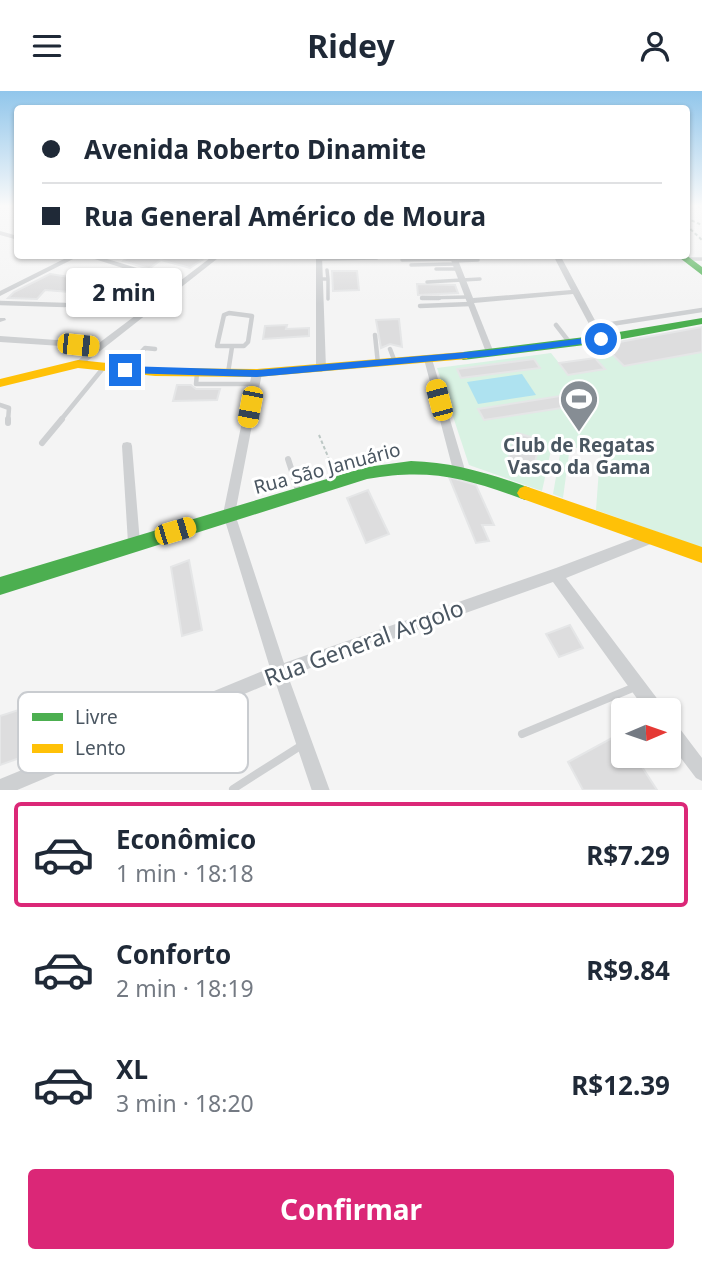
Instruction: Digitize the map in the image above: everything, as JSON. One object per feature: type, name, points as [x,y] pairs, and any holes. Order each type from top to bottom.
[{"type":"street","points":[[0,294],[70,259]]},
{"type":"street","points":[[98,259],[182,284]]},
{"type":"street","points":[[78,364],[212,259]]},
{"type":"street","points":[[319,259],[324,279],[321,369]]},
{"type":"street","points":[[558,259],[596,333]]},
{"type":"street","points":[[684,259],[702,272]]},
{"type":"street","points":[[454,262],[490,353]]},
{"type":"street","points":[[469,301],[574,292]]},
{"type":"street","points":[[0,383],[78,364],[125,370],[228,373],[256,379],[378,364],[392,356],[428,359],[490,353],[570,343],[596,333],[659,329],[702,321]]},
{"type":"street","points":[[0,339],[98,347]]},
{"type":"street","points":[[428,359],[459,470]]},
{"type":"street","points":[[256,379],[229,514],[279,672],[321,790]]},
{"type":"street","points":[[127,446],[134,544]]},
{"type":"street","name":"Rua São Januário","points":[[0,586],[229,514],[396,466],[441,465],[459,470],[702,555]]},
{"type":"street","name":"Rua General Argolo","points":[[231,692],[279,672],[556,575],[654,537]]},
{"type":"street","points":[[556,575],[647,698]]},
{"type":"street","points":[[681,742],[699,762]]},
{"type":"street","name":"Rua General Argolo","points":[[0,788],[36,773]]},
{"type":"lane","points":[[402,260],[454,262]]},
{"type":"lane","points":[[411,265],[478,260]]},
{"type":"lane","points":[[436,269],[454,262]]},
{"type":"lane","points":[[327,270],[324,279],[328,300]]},
{"type":"lane","points":[[426,282],[480,279]]},
{"type":"lane","points":[[422,298],[469,301]]},
{"type":"lane","points":[[420,306],[469,301]]},
{"type":"lane","points":[[0,305],[65,305]]},
{"type":"lane","points":[[596,333],[648,318],[702,310]]},
{"type":"lane","points":[[229,313],[250,314],[246,344],[232,347],[217,346],[224,316],[229,313]]},
{"type":"lane","points":[[648,318],[659,329]]},
{"type":"lane","points":[[556,325],[570,343]]},
{"type":"lane","points":[[375,335],[378,364]]},
{"type":"lane","points":[[228,373],[232,347]]},
{"type":"lane","points":[[125,370],[145,348],[155,349]]},
{"type":"lane","points":[[42,443],[104,367]]},
{"type":"lane","points":[[197,373],[196,384],[256,379]]},
{"type":"lane","points":[[0,405],[9,408],[8,423]]},
{"type":"lane","points":[[288,459],[299,493]]},
{"type":"lane","points":[[522,734],[638,686]]},
{"type":"lane","points":[[233,789],[304,743]]},
{"type":"path","points":[[319,435],[339,481]]},
{"type":"green space","name":"Club de Regatas Vasco da Gama","points":[[702,327],[702,548],[596,510],[600,455],[570,446],[563,498],[553,494],[562,443],[553,441],[542,491],[469,465],[437,368],[551,353],[559,363],[596,358],[587,347]]},
{"type":"water","points":[[522,374],[536,395],[478,404],[467,382]]},
{"type":"building","points":[[126,259],[202,260],[190,268],[161,260],[149,269],[123,261]]},
{"type":"building","points":[[332,271],[357,271],[359,290],[333,291]]},
{"type":"building","points":[[50,274],[82,279],[69,292],[45,290],[37,299],[8,298],[14,292]]},
{"type":"building","points":[[417,284],[455,285],[458,293],[418,295]]},
{"type":"building","points":[[399,319],[402,347],[390,344],[381,348],[376,320]]},
{"type":"building","points":[[287,325],[286,329],[309,328],[309,336],[263,339],[265,326]]},
{"type":"building","points":[[702,327],[702,352],[624,366],[603,345]]},
{"type":"building","points":[[595,358],[605,369],[568,375],[559,363]]},
{"type":"building","points":[[534,359],[540,368],[461,378],[457,369]]},
{"type":"building","points":[[177,385],[191,385],[196,389],[220,389],[217,400],[173,401]]},
{"type":"building","points":[[560,396],[568,407],[484,420],[478,409]]},
{"type":"building","points":[[517,433],[541,440],[532,472],[507,462]]},
{"type":"building","points":[[449,477],[476,485],[494,525],[482,525],[489,541],[476,543]]},
{"type":"building","points":[[368,490],[389,534],[366,543],[347,498]]},
{"type":"building","points":[[189,560],[202,630],[182,636],[171,567]]},
{"type":"building","points":[[570,625],[583,648],[559,657],[546,634]]},
{"type":"building","points":[[18,710],[18,759],[0,765],[0,716]]},
{"type":"building","points":[[611,738],[611,768],[643,768],[657,790],[583,790],[568,762]]},
{"type":"traffic: fast","points":[[685,259],[702,272]]},
{"type":"traffic: fast","points":[[463,356],[601,339],[702,321]]},
{"type":"traffic: fast","points":[[0,586],[367,473],[411,467],[448,469],[525,493]]},
{"type":"traffic: slow","points":[[0,383],[78,364],[155,372],[257,373],[463,356]]},
{"type":"traffic: slow","points":[[525,493],[702,555]]},
{"type":"place","name":"Club de Regatas Vasco da Gama","points":[[579,433]]},
{"type":"route","points":[[125,370],[257,373],[321,369],[601,339]]}]
